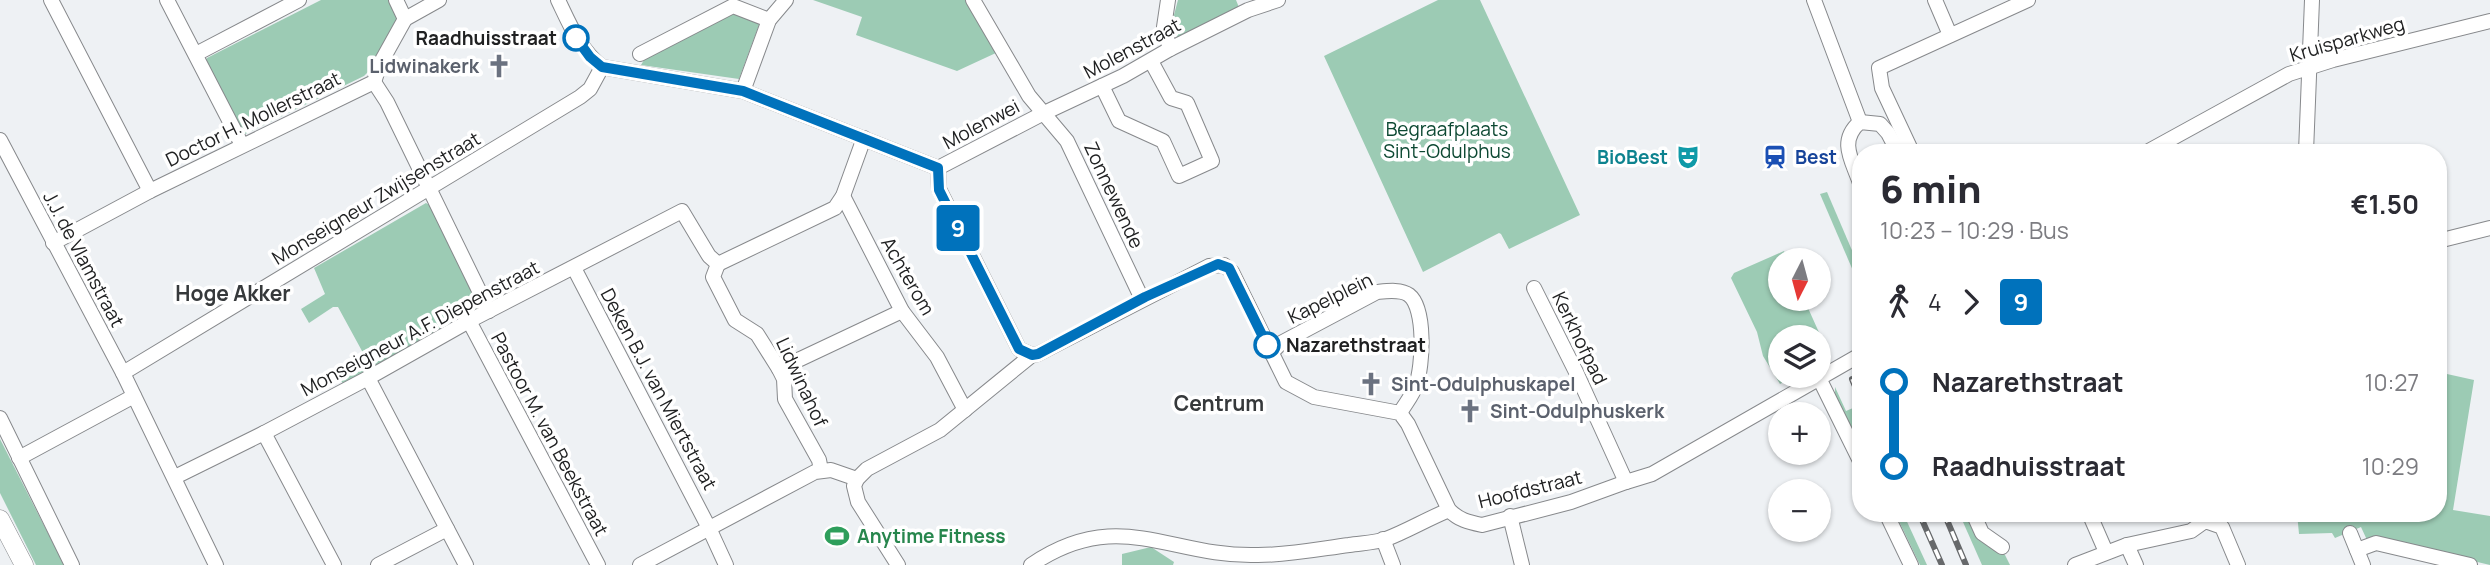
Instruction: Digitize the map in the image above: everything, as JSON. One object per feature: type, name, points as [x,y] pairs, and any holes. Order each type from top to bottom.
[{"type":"main road","points":[[0,519],[24,565]]},
{"type":"street","points":[[51,0],[150,191]]},
{"type":"street","points":[[167,0],[242,145]]},
{"type":"street","points":[[196,54],[282,4],[299,0]]},
{"type":"street","points":[[396,0],[405,19]]},
{"type":"street","points":[[439,0],[405,19],[380,64],[374,82],[387,102],[489,310]]},
{"type":"street","points":[[558,0],[576,38],[590,57],[602,67],[743,91],[938,168],[939,190],[1000,312],[1019,349],[1032,355]]},
{"type":"street","points":[[743,91],[769,20],[786,0]]},
{"type":"street","name":"Zonnewende","points":[[974,0],[1029,96],[1067,141],[1142,299]]},
{"type":"street","points":[[1168,0],[1164,27],[1170,49]]},
{"type":"street","name":"Molenstraat","points":[[1042,114],[1151,61],[1245,5],[1278,0]]},
{"type":"street","points":[[1814,0],[1860,122]]},
{"type":"street","points":[[1936,0],[1950,35]]},
{"type":"street","points":[[1908,144],[1882,88],[1879,68],[2028,0]]},
{"type":"street","points":[[2306,144],[2312,0]]},
{"type":"street","points":[[640,54],[733,6],[769,20]]},
{"type":"street","name":"Kruisparkweg","points":[[2162,144],[2289,74],[2333,60],[2490,21]]},
{"type":"street","points":[[1102,86],[1119,121],[1163,141],[1179,176],[1212,161],[1187,103],[1171,98],[1151,61]]},
{"type":"street","name":"Monseigneur Zwijsenstraat","points":[[123,373],[580,97],[590,89],[602,67]]},
{"type":"street","name":"Doctor H. Mollerstraat","points":[[53,243],[150,191],[374,82]]},
{"type":"street","name":"Molenwei","points":[[938,168],[1042,114]]},
{"type":"street","points":[[1860,122],[1880,124],[1894,144]]},
{"type":"street","points":[[1852,159],[1849,134],[1860,122]]},
{"type":"street","points":[[718,264],[835,208],[843,196],[864,138]]},
{"type":"street","name":"J.J. de Vlamstraat","points":[[0,140],[123,373],[216,565]]},
{"type":"street","name":"Achterom","points":[[843,196],[902,311],[937,357],[965,410]]},
{"type":"street","name":"Monseigneur A.F. Diepenstraat","points":[[175,477],[264,433],[489,310],[682,211]]},
{"type":"street","name":"Lidwinahof","points":[[682,211],[709,256],[718,264],[713,277],[735,320],[757,334],[779,369],[784,379],[785,399],[819,460],[821,470]]},
{"type":"street","points":[[2447,239],[2490,228]]},
{"type":"street","points":[[898,565],[858,502],[854,486],[867,469],[940,430],[1032,355],[1209,266],[1224,265],[1232,272],[1286,382],[1314,397],[1400,413],[1408,424],[1449,510],[1384,540],[1306,552],[1230,554],[1135,537],[1100,536],[1065,546],[1031,565]]},
{"type":"street","name":"Deken B.J. van Miertstraat","points":[[574,268],[726,565]]},
{"type":"street","name":"Kerkhofpad","points":[[1534,288],[1626,482]]},
{"type":"street","name":"Kapelplein","points":[[1271,353],[1281,343],[1377,292],[1392,290],[1408,293],[1418,306],[1421,326],[1419,370],[1417,383],[1400,413]]},
{"type":"street","points":[[779,369],[902,311]]},
{"type":"street","name":"Pastoor M. van Beekstraat","points":[[469,321],[598,565]]},
{"type":"street","name":"Hoofdstraat","points":[[1831,371],[1852,359]]},
{"type":"street","points":[[368,378],[466,565]]},
{"type":"street","name":"Hoofdstraat","points":[[1449,510],[1458,519],[1482,524],[1571,502],[1652,474],[1802,388]]},
{"type":"street","points":[[1824,388],[1852,445]]},
{"type":"street","points":[[19,458],[134,396]]},
{"type":"street","points":[[0,418],[72,565]]},
{"type":"street","points":[[264,433],[334,565]]},
{"type":"street","points":[[640,565],[821,470],[842,473],[857,479]]},
{"type":"street","points":[[1510,516],[1522,565]]},
{"type":"street","points":[[1890,522],[1911,565]]},
{"type":"street","points":[[1977,522],[1982,534],[2002,547]]},
{"type":"street","points":[[2092,522],[2106,552]]},
{"type":"street","points":[[2075,565],[2127,545],[2192,531],[2200,522]]},
{"type":"street","points":[[2213,522],[2222,527],[2238,565]]},
{"type":"street","points":[[378,565],[447,529]]},
{"type":"street","points":[[2350,533],[2363,565]]},
{"type":"street","points":[[1384,540],[1393,565]]},
{"type":"street","points":[[2357,550],[2370,544],[2381,544],[2470,565]]},
{"type":"street","points":[[2127,545],[2136,565]]},
{"type":"green space","points":[[321,0],[389,0],[397,14],[397,21],[373,67],[364,76],[243,135],[205,61]]},
{"type":"green space","points":[[813,0],[968,0],[998,52],[957,71],[856,35],[862,17]]},
{"type":"green space","points":[[1178,0],[1236,0],[1240,10],[1177,40],[1174,15]]},
{"type":"green space","name":"Begraafplaats Sint-Odulphus","points":[[1438,0],[1480,0],[1580,215],[1509,249],[1499,233],[1423,272],[1324,56]]},
{"type":"green space","points":[[728,12],[759,25],[739,79],[641,65],[647,55]]},
{"type":"green space","points":[[1827,192],[1852,250],[1852,268],[1820,194]]},
{"type":"green space","points":[[426,203],[431,206],[480,308],[343,384],[335,370],[362,355],[362,351],[338,307],[333,307],[309,323],[301,309],[325,294],[314,268]]},
{"type":"green space","points":[[1768,258],[1768,312],[1810,312],[1816,325],[1768,325],[1768,364],[1757,332],[1731,278],[1734,273]]},
{"type":"green space","points":[[2447,374],[2474,380],[2453,510],[2490,516],[2490,565],[2373,537],[2367,540],[2361,527],[2335,538],[2332,533],[2299,534],[2298,522],[2447,522]]},
{"type":"green space","points":[[1835,387],[1846,411],[1852,408],[1852,429],[1835,395]]},
{"type":"green space","points":[[0,439],[64,565],[36,565],[0,493]]},
{"type":"green space","points":[[1899,522],[1907,522],[1927,565],[1920,565]]},
{"type":"green space","points":[[1963,522],[1977,522],[2005,555],[2010,565],[1982,565]]},
{"type":"green space","points":[[1151,547],[1174,562],[1173,565],[1122,565],[1122,554]]},
{"type":"railway","points":[[1923,522],[1942,565]]},
{"type":"railway","points":[[1948,522],[1966,565]]},
{"type":"bus line","name":"9","points":[[576,38],[590,57],[602,67],[743,91],[938,168],[939,190],[1019,349],[1025,353],[1038,354],[1145,297],[1218,264],[1229,268],[1267,345]]},
{"type":"place","name":"Raadhuisstraat","points":[[576,38]]},
{"type":"place","name":"Lidwinakerk","points":[[499,66]]},
{"type":"place","name":"BioBest","points":[[1688,157]]},
{"type":"place","name":"Best","points":[[1775,157]]},
{"type":"place","name":"Nazarethstraat","points":[[1267,345]]},
{"type":"place","name":"Sint-Odulphuskapel","points":[[1371,384]]},
{"type":"place","name":"Sint-Odulphuskerk","points":[[1470,411]]},
{"type":"place","name":"Anytime Fitness","points":[[837,536]]},
{"type":"district","name":"Hoge Akker","points":[[233,293]]},
{"type":"district","name":"Centrum","points":[[1219,403]]}]
